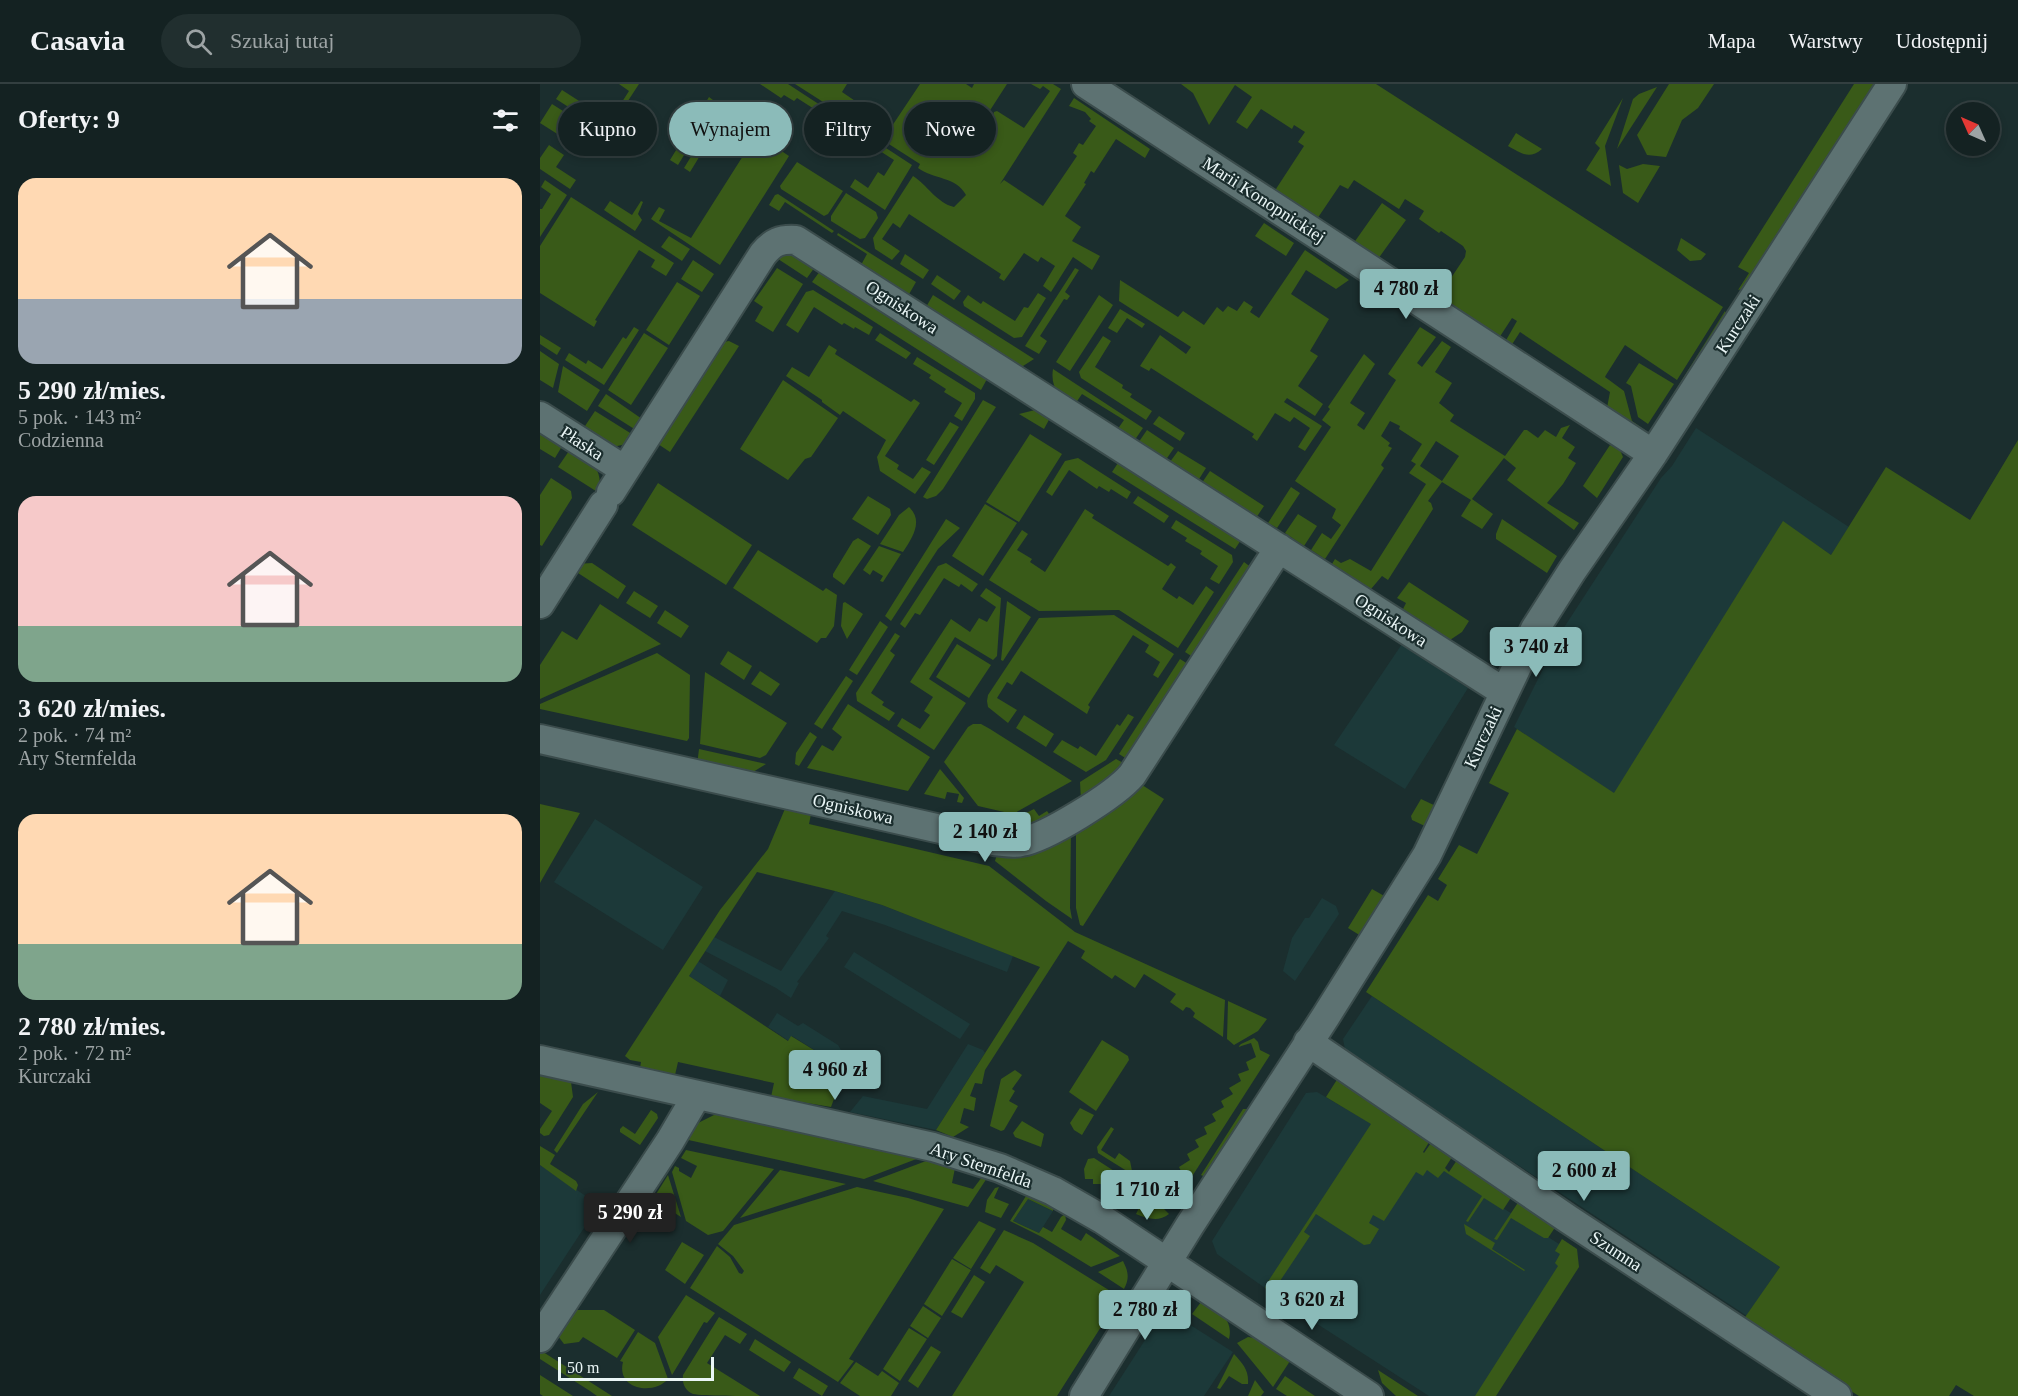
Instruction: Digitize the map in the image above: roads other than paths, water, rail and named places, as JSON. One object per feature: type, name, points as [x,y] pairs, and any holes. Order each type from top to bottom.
[{"type":"street","name":"Marii Konopnickiej","points":[[1086,84],[1653,454]]},
{"type":"street","name":"Kurczaki","points":[[1084,1396],[1427,855],[1535,629],[1575,565],[1653,454],[1892,84]]},
{"type":"street","name":"Ogniskowa","points":[[540,604],[763,254],[771,244],[781,239],[796,240],[1504,693]]},
{"type":"street","name":"Płaska","points":[[540,416],[613,489]]},
{"type":"street","name":"Ogniskowa","points":[[540,739],[972,836],[1007,843],[1020,843],[1034,839],[1073,817],[1125,783],[1278,548]]},
{"type":"street","name":"Szumna","points":[[1308,1042],[1577,1225],[1838,1396]]},
{"type":"street","name":"Ary Sternfelda","points":[[540,1060],[975,1158],[1053,1191],[1102,1219],[1369,1396]]},
{"type":"street","points":[[540,1338],[665,1149],[697,1095]]}]
